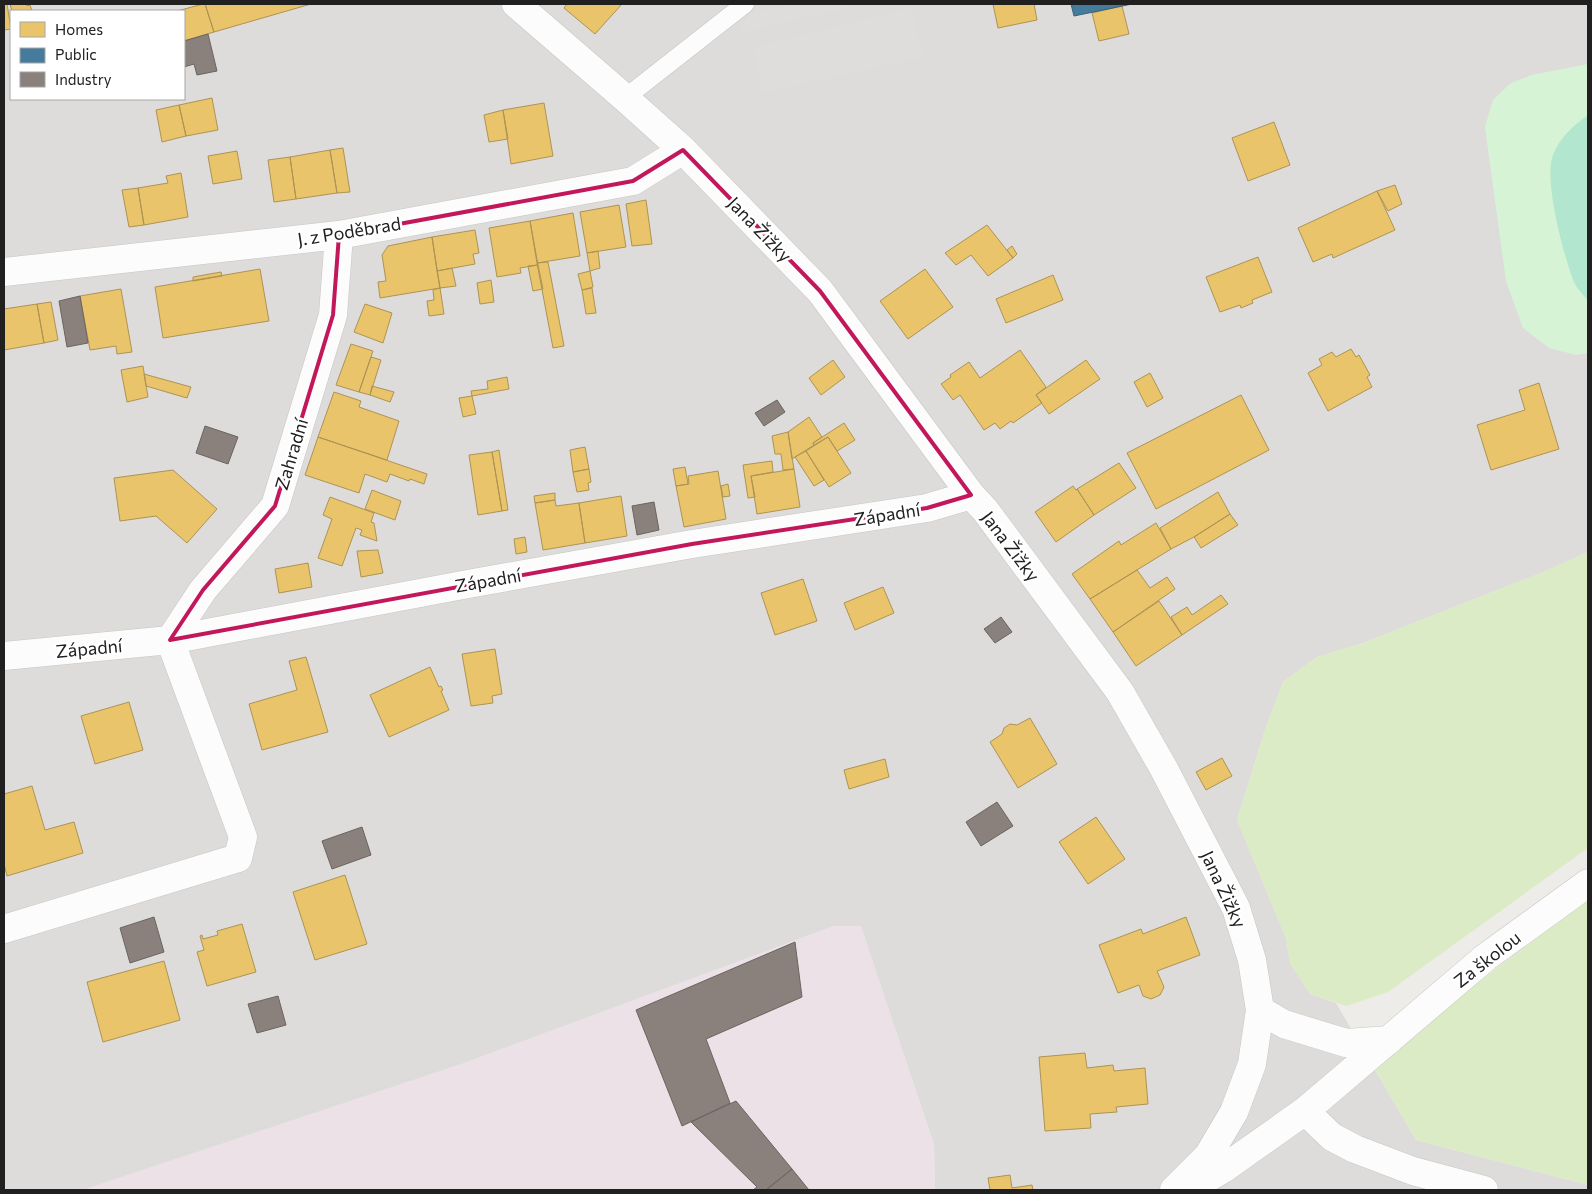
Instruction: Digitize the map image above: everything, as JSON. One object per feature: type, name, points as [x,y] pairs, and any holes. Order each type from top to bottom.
[{"type":"street","name":"Jana Žižky","points":[[516,4],[683,150],[820,291],[970,495],[985,510],[1120,692],[1164,769],[1236,908],[1252,960],[1260,1010],[1252,1064],[1234,1112],[1208,1156],[1174,1190]]},
{"type":"street","name":"J. z Poděbrad","points":[[4,272],[339,235],[633,181],[683,150]]},
{"type":"street","name":"Zahradní","points":[[170,640],[203,590],[275,506],[333,315],[339,235]]},
{"type":"street","name":"Západní","points":[[4,656],[170,640],[682,546],[927,508],[970,495]]},
{"type":"street","points":[[4,929],[238,858],[243,837],[170,640]]},
{"type":"street","name":"Za školou","points":[[1187,1190],[1223,1169],[1305,1111],[1486,957],[1588,883]]},
{"type":"street","points":[[1260,1010],[1284,1024],[1346,1043],[1388,1040]]},
{"type":"street","points":[[1305,1111],[1332,1137],[1355,1149],[1413,1171],[1484,1190]]},
{"type":"lane","points":[[625,98],[745,4]]},
{"type":"highlighted area","points":[[683,150],[820,291],[971,495],[927,508],[692,544],[170,640],[203,590],[275,506],[333,315],[339,235],[633,181]]},
{"type":"shaded area","points":[[4,4],[1588,4],[1588,552],[1546,571],[1363,643],[1317,657],[1283,682],[1266,727],[1237,820],[1286,938],[1290,963],[1310,994],[1336,1003],[1416,1140],[1588,1185],[1588,1190],[935,1190],[934,1145],[861,927],[834,926],[459,1065],[83,1190],[4,1190]]},
{"type":"shaded area","points":[[792,4],[864,4],[735,34],[749,15]]},
{"type":"shaded area","points":[[911,8],[924,57],[763,93],[753,47]]},
{"type":"shaded area","points":[[834,926],[861,926],[934,1145],[935,1190],[83,1190],[459,1065]]},
{"type":"green space","points":[[1588,64],[1588,353],[1576,355],[1549,348],[1523,328],[1506,281],[1485,127],[1493,100],[1511,83],[1532,75]]},
{"type":"green space","points":[[1588,115],[1588,301],[1574,282],[1565,255],[1553,199],[1551,166],[1553,155],[1563,137]]},
{"type":"green space","points":[[1588,552],[1588,848],[1388,992],[1347,1006],[1310,994],[1290,963],[1286,938],[1237,820],[1266,727],[1283,682],[1317,657],[1363,643],[1546,571]]},
{"type":"green space","points":[[1588,900],[1588,1185],[1416,1140],[1372,1064]]},
{"type":"building: Homes","points":[[4,4],[7,4],[10,29],[4,30]]},
{"type":"building: Homes","points":[[10,4],[30,5],[32,10],[12,10]]},
{"type":"building: Homes","points":[[205,4],[214,32],[185,41],[185,10],[181,10]]},
{"type":"building: Homes","points":[[205,4],[311,4],[214,32]]},
{"type":"building: Homes","points":[[567,4],[622,4],[595,34],[564,8]]},
{"type":"building: Homes","points":[[993,4],[1034,4],[1037,20],[998,28]]},
{"type":"building: Homes","points":[[1122,6],[1129,34],[1099,41],[1092,13]]},
{"type":"building: Homes","points":[[212,98],[218,130],[186,136],[179,105]]},
{"type":"building: Homes","points":[[544,103],[553,156],[511,164],[503,110]]},
{"type":"building: Homes","points":[[179,105],[186,136],[162,142],[156,110]]},
{"type":"building: Homes","points":[[503,110],[508,139],[489,142],[484,115]]},
{"type":"building: Homes","points":[[1274,122],[1290,165],[1248,181],[1232,138]]},
{"type":"building: Homes","points":[[343,148],[350,192],[337,193],[330,150]]},
{"type":"building: Homes","points":[[330,150],[337,193],[296,199],[290,157]]},
{"type":"building: Homes","points":[[237,151],[242,179],[213,184],[208,156]]},
{"type":"building: Homes","points":[[290,157],[296,199],[274,202],[268,160]]},
{"type":"building: Homes","points":[[181,173],[188,217],[144,225],[138,188],[168,183],[166,176]]},
{"type":"building: Homes","points":[[1395,185],[1402,204],[1388,211],[1377,191]]},
{"type":"building: Homes","points":[[138,188],[144,225],[129,227],[122,190]]},
{"type":"building: Homes","points":[[1377,191],[1395,230],[1333,258],[1332,254],[1313,262],[1298,228]]},
{"type":"building: Homes","points":[[646,200],[652,244],[632,246],[626,204]]},
{"type":"building: Homes","points":[[619,205],[626,247],[587,253],[580,212]]},
{"type":"building: Homes","points":[[573,213],[580,256],[537,263],[530,221]]},
{"type":"building: Homes","points":[[530,221],[538,265],[520,268],[521,273],[497,277],[489,228]]},
{"type":"building: Homes","points":[[987,225],[1013,258],[988,276],[971,255],[956,265],[945,253]]},
{"type":"building: Homes","points":[[475,230],[479,253],[473,254],[475,264],[437,271],[432,237]]},
{"type":"building: Homes","points":[[432,237],[440,288],[380,298],[378,282],[386,281],[382,255],[388,246]]},
{"type":"building: Homes","points":[[1012,246],[1017,254],[1013,258],[1007,250]]},
{"type":"building: Homes","points":[[598,251],[600,268],[590,271],[587,253]]},
{"type":"building: Homes","points":[[1258,257],[1272,292],[1252,300],[1253,303],[1241,308],[1240,305],[1220,312],[1206,277]]},
{"type":"building: Homes","points":[[548,262],[564,346],[553,348],[537,263]]},
{"type":"building: Homes","points":[[538,265],[543,289],[533,291],[528,266]]},
{"type":"building: Homes","points":[[452,268],[456,286],[440,288],[437,271]]},
{"type":"building: Homes","points":[[260,269],[269,321],[163,338],[155,287]]},
{"type":"building: Homes","points":[[925,269],[953,307],[908,339],[880,301]]},
{"type":"building: Homes","points":[[590,271],[593,287],[582,290],[578,274]]},
{"type":"building: Homes","points":[[221,272],[222,276],[193,281],[193,277]]},
{"type":"building: Homes","points":[[1053,275],[1063,300],[1006,323],[996,299]]},
{"type":"building: Homes","points":[[491,280],[494,302],[480,304],[477,283]]},
{"type":"building: Homes","points":[[440,288],[444,314],[429,316],[427,301],[434,300],[433,290]]},
{"type":"building: Homes","points":[[592,288],[596,313],[586,314],[582,290]]},
{"type":"building: Homes","points":[[121,289],[132,352],[117,354],[116,346],[90,350],[80,296]]},
{"type":"building: Homes","points":[[51,302],[58,340],[44,343],[37,304]]},
{"type":"building: Homes","points":[[37,304],[44,343],[4,350],[4,309]]},
{"type":"building: Homes","points":[[365,304],[392,313],[383,343],[354,332]]},
{"type":"building: Homes","points":[[351,344],[373,351],[359,392],[336,385]]},
{"type":"building: Homes","points":[[1351,349],[1356,357],[1359,355],[1370,375],[1367,377],[1372,387],[1328,411],[1308,373],[1322,365],[1319,359],[1332,352],[1336,357]]},
{"type":"building: Homes","points":[[1020,350],[1046,387],[1036,395],[1042,403],[1013,423],[1011,421],[1000,429],[995,423],[984,430],[960,395],[953,400],[941,384],[951,377],[950,375],[969,362],[980,378]]},
{"type":"building: Homes","points":[[371,357],[381,360],[370,395],[359,392]]},
{"type":"building: Homes","points":[[833,360],[845,377],[821,395],[809,378]]},
{"type":"building: Homes","points":[[1086,360],[1100,379],[1049,414],[1036,395]]},
{"type":"building: Homes","points":[[143,366],[148,397],[127,402],[121,370]]},
{"type":"building: Homes","points":[[1150,373],[1163,398],[1147,407],[1134,382]]},
{"type":"building: Homes","points":[[144,374],[191,387],[187,398],[146,386]]},
{"type":"building: Homes","points":[[507,377],[509,389],[472,396],[471,391],[488,389],[487,381]]},
{"type":"building: Homes","points":[[1539,383],[1559,449],[1491,470],[1477,425],[1525,410],[1519,390]]},
{"type":"building: Homes","points":[[372,386],[394,392],[390,402],[370,395]]},
{"type":"building: Homes","points":[[334,392],[361,401],[359,407],[399,421],[387,460],[318,437]]},
{"type":"building: Homes","points":[[1241,395],[1269,450],[1156,509],[1127,453]]},
{"type":"building: Homes","points":[[472,396],[476,414],[463,417],[459,398]]},
{"type":"building: Homes","points":[[809,417],[822,437],[813,443],[814,445],[792,459],[788,432]]},
{"type":"building: Homes","points":[[844,423],[855,440],[837,451],[828,437],[814,445],[813,443]]},
{"type":"building: Homes","points":[[788,432],[794,469],[783,470],[781,454],[775,454],[772,436]]},
{"type":"building: Homes","points":[[318,437],[427,474],[424,484],[390,474],[387,482],[365,474],[359,493],[305,475]]},
{"type":"building: Homes","points":[[828,437],[851,473],[829,487],[806,451]]},
{"type":"building: Homes","points":[[585,447],[589,469],[573,472],[570,450]]},
{"type":"building: Homes","points":[[499,450],[508,510],[502,511],[492,452]]},
{"type":"building: Homes","points":[[806,451],[824,480],[814,486],[795,457]]},
{"type":"building: Homes","points":[[492,452],[502,511],[478,515],[469,455]]},
{"type":"building: Homes","points":[[772,461],[773,472],[751,476],[755,497],[748,498],[743,465]]},
{"type":"building: Homes","points":[[1119,463],[1136,488],[1094,515],[1077,489]]},
{"type":"building: Homes","points":[[685,467],[688,484],[676,486],[673,469]]},
{"type":"building: Homes","points":[[589,469],[591,482],[588,483],[589,490],[577,492],[573,472]]},
{"type":"building: Homes","points":[[794,469],[800,507],[757,514],[751,476]]},
{"type":"building: Homes","points":[[173,470],[217,509],[187,543],[156,516],[120,521],[114,478]]},
{"type":"building: Homes","points":[[718,471],[726,519],[684,527],[676,486],[689,484],[688,476]]},
{"type":"building: Homes","points":[[728,484],[730,496],[723,497],[721,486]]},
{"type":"building: Homes","points":[[1073,486],[1094,515],[1056,542],[1035,512]]},
{"type":"building: Homes","points":[[372,490],[401,501],[395,520],[365,509]]},
{"type":"building: Homes","points":[[1218,492],[1230,514],[1171,549],[1160,528]]},
{"type":"building: Homes","points":[[555,493],[555,500],[535,503],[534,496]]},
{"type":"building: Homes","points":[[621,496],[627,536],[585,543],[579,503]]},
{"type":"building: Homes","points":[[330,497],[374,513],[371,522],[374,523],[377,541],[360,535],[362,530],[356,528],[342,566],[318,558],[332,519],[323,515]]},
{"type":"building: Homes","points":[[555,500],[556,506],[579,503],[585,543],[543,550],[535,503]]},
{"type":"building: Homes","points":[[1230,514],[1238,525],[1201,548],[1194,537]]},
{"type":"building: Homes","points":[[1156,523],[1171,549],[1090,599],[1072,574],[1119,541],[1121,545]]},
{"type":"building: Homes","points":[[525,537],[527,552],[516,554],[514,539]]},
{"type":"building: Homes","points":[[378,550],[383,573],[361,577],[357,551]]},
{"type":"building: Homes","points":[[308,563],[312,587],[279,593],[275,569]]},
{"type":"building: Homes","points":[[1137,570],[1150,588],[1167,577],[1175,589],[1113,632],[1090,599]]},
{"type":"building: Homes","points":[[803,579],[817,621],[775,635],[761,593]]},
{"type":"building: Homes","points":[[883,587],[894,613],[855,630],[844,603]]},
{"type":"building: Homes","points":[[1221,595],[1228,604],[1182,635],[1171,617],[1187,607],[1192,615]]},
{"type":"building: Homes","points":[[1159,601],[1182,635],[1136,666],[1113,632]]},
{"type":"building: Homes","points":[[495,649],[502,694],[492,696],[493,703],[471,706],[462,654]]},
{"type":"building: Homes","points":[[306,657],[328,732],[262,750],[249,704],[297,690],[289,661]]},
{"type":"building: Homes","points":[[430,667],[439,687],[441,686],[443,690],[441,691],[449,710],[389,737],[370,695]]},
{"type":"building: Homes","points":[[129,702],[143,750],[95,764],[81,716]]},
{"type":"building: Homes","points":[[1030,718],[1057,764],[1018,788],[990,742],[1002,734],[1004,728],[1010,724],[1017,725]]},
{"type":"building: Homes","points":[[1222,758],[1232,776],[1206,790],[1196,772]]},
{"type":"building: Homes","points":[[885,759],[889,777],[849,789],[844,770]]},
{"type":"building: Homes","points":[[32,786],[45,830],[74,822],[83,853],[7,876],[4,864],[4,794]]},
{"type":"building: Homes","points":[[1096,817],[1125,859],[1088,884],[1059,842]]},
{"type":"building: Homes","points":[[345,875],[367,944],[315,960],[293,892]]},
{"type":"building: Homes","points":[[1186,917],[1200,955],[1157,971],[1164,987],[1160,995],[1151,999],[1143,996],[1139,985],[1118,993],[1099,945],[1141,929],[1143,934]]},
{"type":"building: Homes","points":[[242,924],[256,972],[207,986],[197,952],[204,950],[200,936],[202,935],[203,939],[218,935],[217,931]]},
{"type":"building: Homes","points":[[164,961],[180,1020],[103,1042],[87,982]]},
{"type":"building: Homes","points":[[1085,1053],[1087,1068],[1113,1065],[1114,1071],[1145,1068],[1148,1104],[1116,1107],[1117,1112],[1090,1114],[1091,1128],[1045,1131],[1039,1057]]},
{"type":"building: Homes","points":[[1010,1175],[1012,1188],[1032,1185],[1033,1190],[990,1190],[988,1178]]},
{"type":"building: Public","points":[[1071,4],[1132,4],[1074,16]]},
{"type":"building: Industry","points":[[208,34],[217,71],[197,75],[194,64],[185,67],[185,41]]},
{"type":"building: Industry","points":[[80,296],[88,343],[67,347],[59,301]]},
{"type":"building: Industry","points":[[777,400],[785,412],[764,426],[755,413]]},
{"type":"building: Industry","points":[[205,426],[238,437],[228,464],[196,453]]},
{"type":"building: Industry","points":[[654,502],[659,530],[637,535],[632,506]]},
{"type":"building: Industry","points":[[1001,617],[1012,632],[995,643],[984,629]]},
{"type":"building: Industry","points":[[997,802],[1013,826],[981,846],[966,822]]},
{"type":"building: Industry","points":[[362,827],[371,855],[332,869],[322,841]]},
{"type":"building: Industry","points":[[154,917],[164,952],[130,963],[120,928]]},
{"type":"building: Industry","points":[[795,942],[802,997],[706,1039],[730,1103],[682,1126],[636,1010]]},
{"type":"building: Industry","points":[[278,996],[286,1025],[257,1033],[248,1004]]},
{"type":"building: Industry","points":[[736,1101],[792,1169],[766,1190],[753,1190],[757,1187],[691,1122]]},
{"type":"building: Industry","points":[[792,1169],[809,1190],[766,1190]]}]
